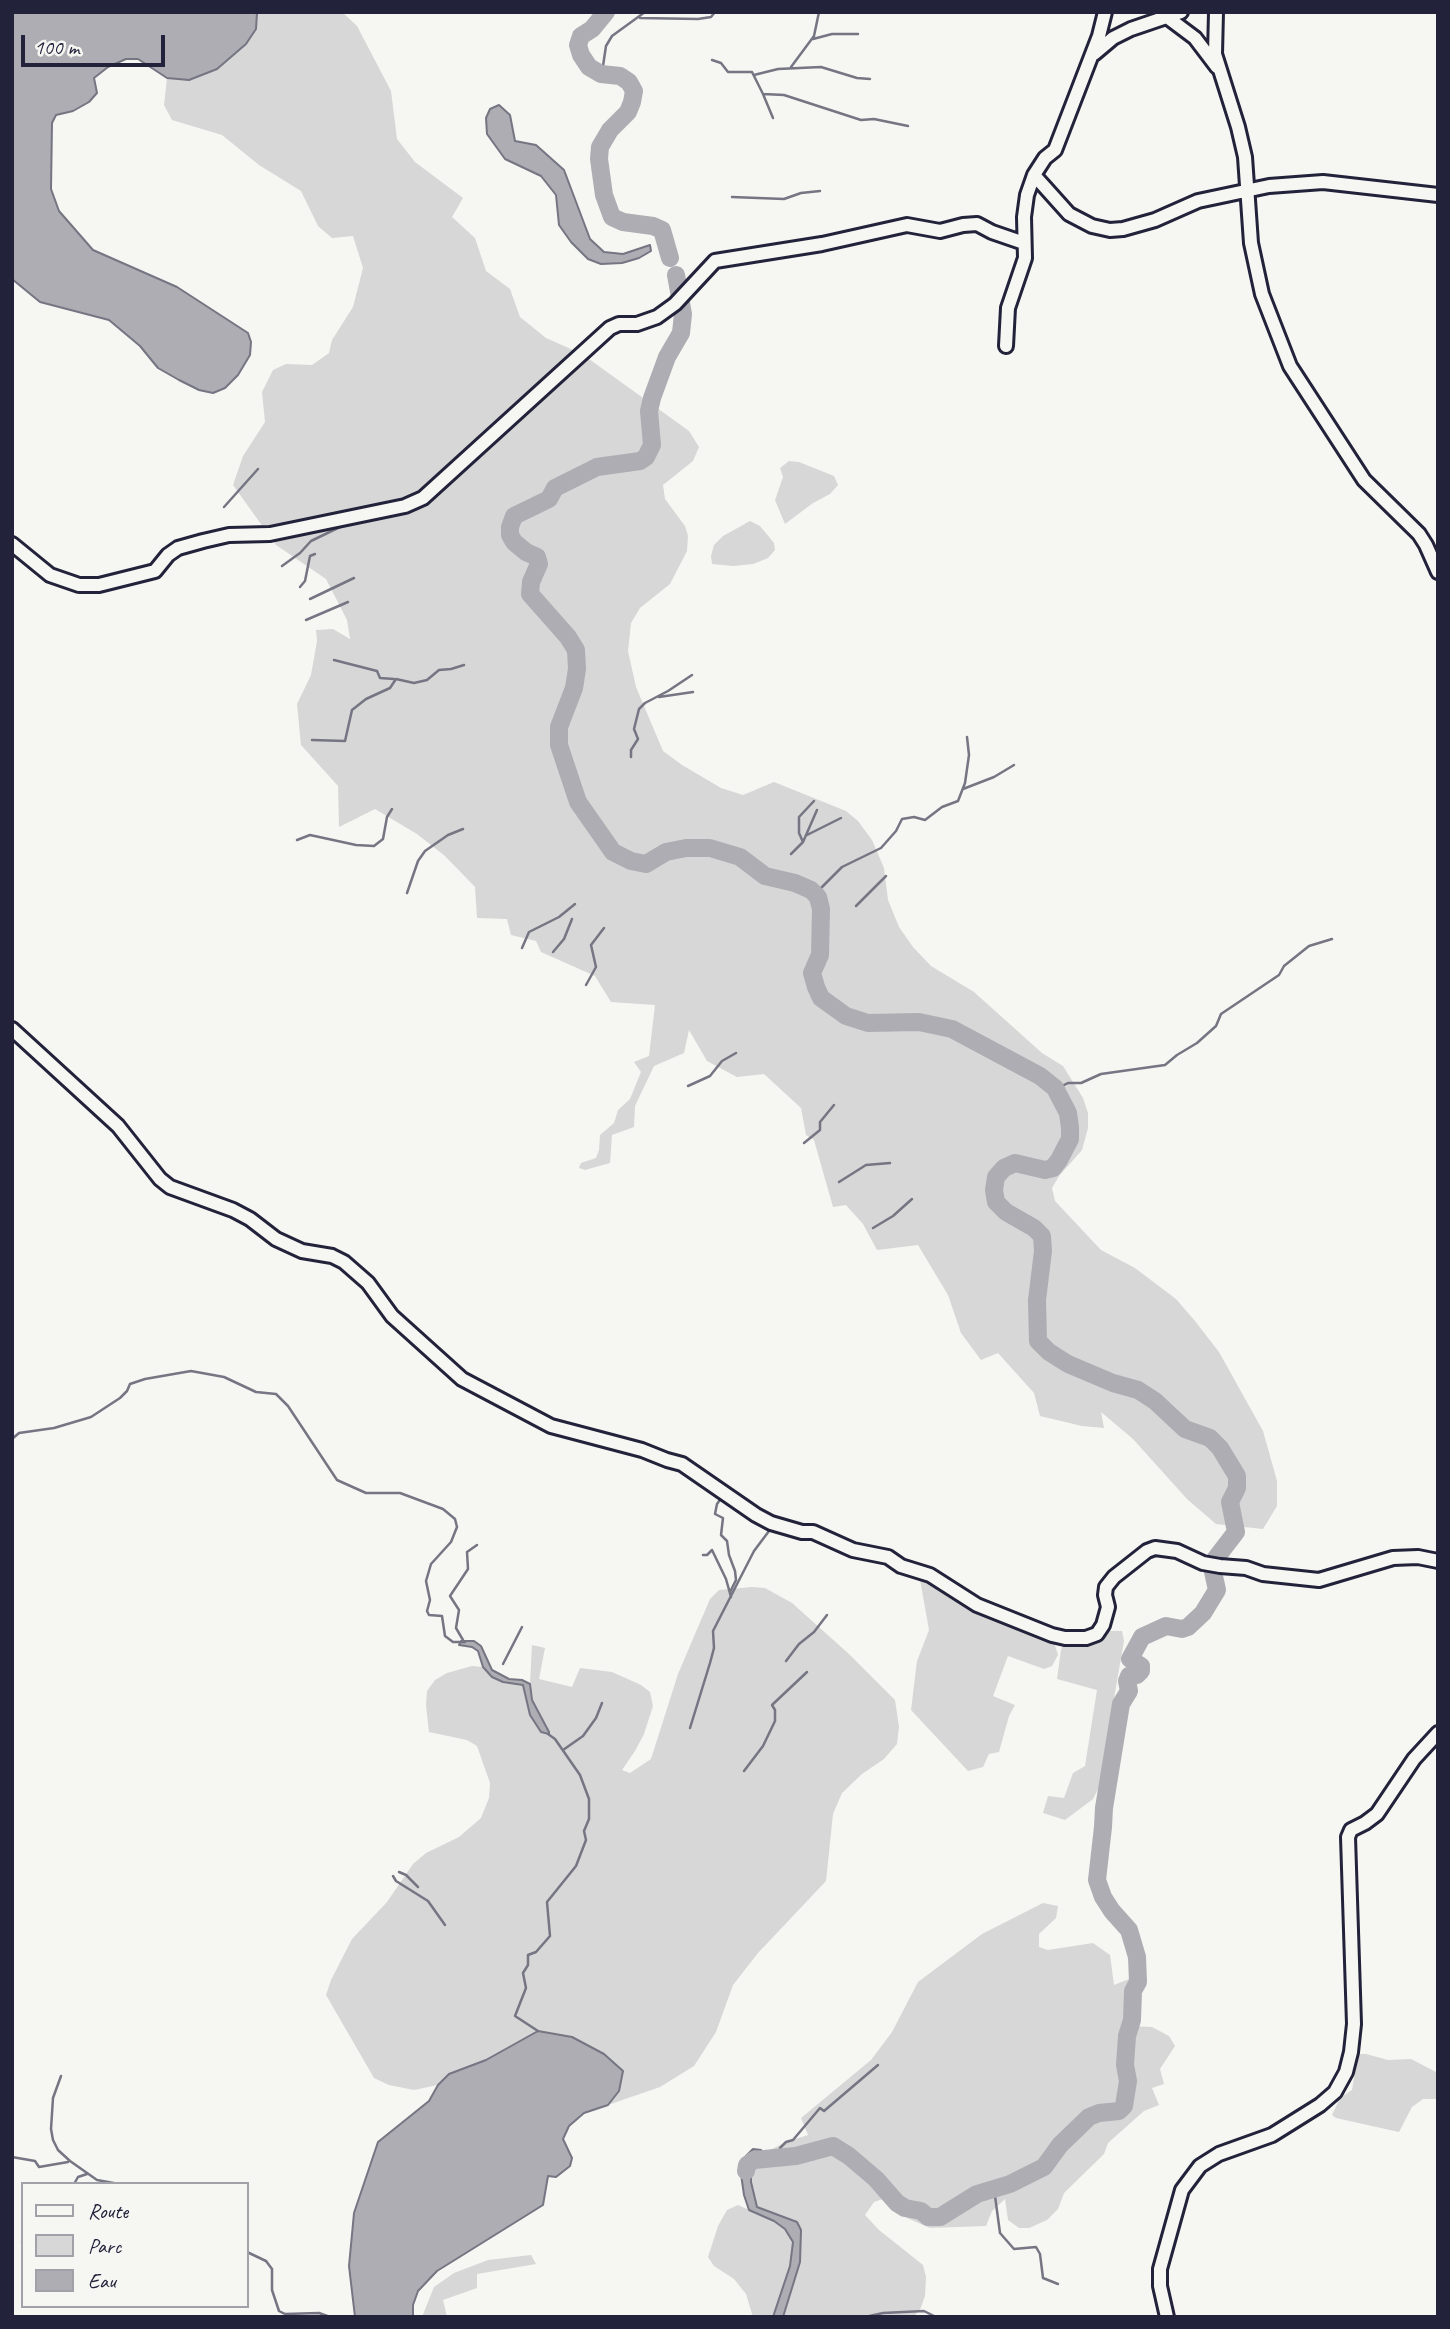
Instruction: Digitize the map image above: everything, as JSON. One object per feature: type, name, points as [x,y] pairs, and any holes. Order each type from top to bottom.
[{"type":"street","points":[[1006,346],[1008,308],[1025,258],[1027,195],[1034,175],[1055,150],[1100,36],[1105,12]]},
{"type":"street","points":[[1091,57],[1114,38],[1131,29],[1163,15],[1181,12]]},
{"type":"street","points":[[1216,12],[1215,54],[1245,157],[1251,243],[1262,294],[1291,370],[1364,480],[1419,534],[1438,572]]},
{"type":"street","points":[[1163,15],[1195,38],[1219,70]]},
{"type":"street","points":[[1034,175],[1069,214],[1092,226],[1110,230],[1155,220],[1198,201],[1269,186],[1323,182],[1438,195]]},
{"type":"street","points":[[12,544],[50,575],[79,585],[99,585],[155,571],[168,555],[178,548],[203,541],[229,535],[270,534],[405,506],[423,498],[610,328],[619,324],[637,324],[657,317],[675,304],[715,261],[822,244],[906,225],[940,231],[977,224],[1024,243]]},
{"type":"street","points":[[12,1029],[118,1126],[160,1180],[170,1187],[233,1210],[276,1239],[302,1251],[332,1256],[344,1262],[368,1283],[392,1316],[462,1379],[551,1426],[642,1450],[682,1464],[756,1515],[771,1522],[802,1532],[813,1532],[853,1550],[888,1558],[901,1566],[930,1575],[977,1605],[1052,1635],[1086,1638],[1097,1634],[1103,1625],[1108,1607],[1106,1587],[1114,1577],[1154,1548],[1187,1553],[1203,1563],[1247,1567],[1263,1574],[1318,1580],[1392,1558],[1418,1557],[1438,1561]]},
{"type":"street","points":[[1167,2317],[1160,2286],[1160,2269],[1182,2190],[1200,2166],[1219,2154],[1272,2135],[1320,2105],[1335,2092],[1346,2072],[1352,2052],[1354,2024],[1348,1837],[1352,1830],[1377,1814],[1414,1759],[1438,1733]]},
{"type":"green space","points":[[257,12],[342,12],[357,26],[391,91],[397,139],[415,162],[463,198],[452,217],[475,238],[486,271],[510,289],[520,317],[546,338],[582,354],[689,431],[699,447],[693,461],[663,485],[665,499],[685,526],[688,536],[687,551],[670,584],[640,608],[631,623],[628,651],[636,687],[663,751],[721,788],[743,795],[774,782],[846,811],[858,821],[872,840],[884,868],[888,900],[899,927],[913,947],[931,966],[974,992],[1042,1053],[1063,1066],[1083,1098],[1088,1113],[1088,1128],[1082,1150],[1052,1188],[1055,1201],[1101,1250],[1135,1268],[1176,1299],[1219,1352],[1263,1431],[1277,1481],[1277,1506],[1263,1529],[1216,1524],[1187,1499],[1133,1439],[1101,1412],[1104,1428],[1040,1416],[1034,1393],[998,1353],[981,1360],[961,1333],[948,1295],[918,1245],[877,1250],[863,1224],[846,1205],[833,1207],[814,1140],[806,1135],[801,1108],[764,1074],[737,1077],[707,1061],[689,1030],[684,1053],[654,1066],[635,1106],[634,1127],[612,1135],[610,1163],[585,1170],[579,1168],[581,1163],[596,1158],[600,1135],[614,1123],[618,1110],[630,1099],[641,1072],[634,1062],[649,1056],[655,1005],[611,1002],[595,976],[541,952],[536,941],[511,935],[507,919],[477,918],[475,887],[445,856],[417,834],[375,809],[339,827],[338,786],[301,745],[297,704],[311,675],[317,641],[316,630],[333,629],[350,639],[347,620],[326,579],[276,545],[233,485],[243,456],[265,422],[262,392],[273,370],[286,364],[312,365],[329,353],[332,340],[353,307],[363,268],[353,236],[332,238],[318,226],[301,191],[259,165],[222,135],[172,120],[164,105],[167,78],[189,80]]},
{"type":"green space","points":[[789,461],[799,462],[834,476],[838,485],[830,494],[785,524],[775,500],[783,477],[780,468]]},
{"type":"green space","points":[[750,521],[760,526],[774,543],[775,550],[768,558],[753,564],[712,564],[714,545],[723,536]]},
{"type":"green space","points":[[919,1574],[1052,1635],[1058,1655],[1052,1666],[1044,1669],[1008,1656],[993,1696],[1015,1705],[1009,1716],[999,1752],[989,1754],[983,1767],[968,1771],[911,1710],[917,1661],[929,1630]]},
{"type":"green space","points":[[765,1588],[792,1603],[895,1700],[899,1727],[897,1744],[884,1759],[862,1774],[842,1793],[833,1814],[826,1881],[758,1953],[733,1985],[716,2032],[694,2066],[660,2087],[608,2105],[619,2091],[538,2031],[486,2060],[449,2074],[438,2085],[414,2090],[389,2085],[374,2078],[326,1995],[331,1980],[352,1939],[387,1902],[413,1864],[426,1853],[459,1837],[481,1818],[489,1798],[490,1783],[477,1746],[467,1740],[429,1732],[427,1691],[435,1680],[447,1673],[472,1666],[483,1667],[492,1677],[502,1682],[523,1684],[544,1734],[549,1731],[532,1700],[532,1645],[545,1648],[539,1679],[572,1687],[580,1668],[612,1672],[641,1685],[650,1692],[653,1706],[644,1734],[622,1770],[630,1773],[651,1759],[678,1674],[710,1599],[719,1590]]},
{"type":"green space","points":[[1122,1631],[1124,1641],[1105,1750],[1103,1779],[1093,1799],[1065,1820],[1043,1813],[1048,1796],[1064,1798],[1073,1773],[1085,1766],[1097,1690],[1057,1679],[1061,1650],[1065,1638]]},
{"type":"green space","points":[[1043,1903],[1058,1906],[1056,1918],[1039,1934],[1039,1947],[1048,1950],[1093,1943],[1110,1955],[1114,1985],[1129,1979],[1138,1982],[1133,1991],[1130,2026],[1152,2027],[1169,2036],[1175,2046],[1160,2069],[1164,2084],[1152,2088],[1159,2105],[1144,2111],[1108,2143],[1104,2154],[1064,2193],[1058,2209],[1047,2220],[1029,2228],[1019,2228],[1008,2220],[1005,2199],[992,2211],[986,2226],[930,2228],[907,2218],[883,2199],[874,2202],[865,2215],[879,2230],[923,2265],[926,2277],[925,2296],[920,2310],[913,2317],[783,2317],[800,2262],[785,2217],[757,2207],[751,2172],[764,2153],[808,2135],[801,2118],[871,2060],[892,2032],[918,1982],[982,1934]]},
{"type":"green space","points":[[1358,2054],[1388,2060],[1411,2059],[1438,2073],[1438,2099],[1423,2099],[1412,2107],[1399,2132],[1336,2118],[1332,2115],[1340,2098],[1352,2090]]},
{"type":"green space","points":[[738,2205],[786,2229],[793,2242],[790,2266],[773,2317],[753,2317],[746,2294],[734,2279],[714,2266],[708,2257],[718,2226],[727,2210]]},
{"type":"green space","points":[[531,2255],[536,2264],[477,2274],[477,2288],[443,2300],[447,2317],[422,2317],[434,2287],[454,2273],[488,2260]]},
{"type":"water","points":[[12,12],[257,13],[256,29],[246,44],[217,69],[189,80],[167,78],[138,59],[126,59],[108,67],[94,78],[97,93],[89,102],[73,111],[56,115],[52,123],[51,189],[59,211],[93,250],[177,287],[248,333],[251,342],[250,355],[238,375],[225,388],[213,393],[199,390],[179,380],[158,368],[140,346],[109,320],[40,302],[12,279]]},
{"type":"water","points":[[499,105],[510,115],[515,141],[536,145],[564,170],[590,239],[604,252],[623,254],[650,245],[651,251],[622,263],[601,264],[588,259],[559,225],[556,195],[541,176],[505,159],[487,134],[486,118],[490,109]]},
{"type":"water","points":[[461,1641],[474,1641],[481,1646],[492,1670],[509,1679],[530,1684],[532,1700],[549,1734],[541,1732],[530,1715],[523,1685],[492,1677],[483,1667],[478,1651],[459,1645]]},
{"type":"water","points":[[538,2031],[572,2037],[604,2054],[623,2071],[619,2091],[608,2105],[584,2113],[569,2126],[563,2139],[572,2158],[570,2166],[556,2177],[548,2176],[543,2205],[437,2271],[418,2291],[413,2305],[413,2317],[355,2317],[349,2266],[354,2213],[378,2142],[429,2101],[438,2085],[449,2074],[486,2060]]},
{"type":"water","points":[[753,2149],[764,2153],[751,2172],[757,2207],[797,2222],[801,2230],[800,2262],[783,2317],[773,2317],[790,2266],[793,2242],[785,2229],[774,2221],[749,2210],[740,2167]]},
{"type":"waterway","points":[[606,12],[592,29],[581,36],[578,45],[581,55],[589,67],[601,74],[620,76],[629,82],[634,91],[628,112],[610,130],[600,147],[604,195],[612,217],[662,230],[670,258]]},
{"type":"waterway","points":[[611,75],[603,66],[606,46],[612,36],[645,12]]},
{"type":"waterway","points":[[640,18],[698,19],[711,17],[715,12]]},
{"type":"waterway","points":[[791,67],[814,36],[819,12]]},
{"type":"waterway","points":[[813,39],[832,34],[858,34]]},
{"type":"waterway","points":[[712,60],[721,63],[728,72],[752,72],[763,94],[784,95],[861,120],[874,119],[908,126]]},
{"type":"waterway","points":[[754,75],[778,69],[821,67],[857,78],[870,79]]},
{"type":"waterway","points":[[763,94],[773,118]]},
{"type":"waterway","points":[[732,197],[784,199],[801,193],[820,191]]},
{"type":"waterway","points":[[676,275],[683,314],[681,333],[667,357],[652,398],[649,411],[652,445],[646,457],[640,461],[597,467],[555,488],[549,499],[514,516],[510,527],[514,542],[537,557],[539,564],[531,582],[530,594],[576,650],[574,688],[559,727],[559,745],[578,802],[613,852],[631,861],[646,864],[666,852],[686,848],[710,848],[740,857],[765,876],[811,890],[818,897],[821,909],[820,955],[812,973],[821,998],[846,1016],[868,1023],[919,1022],[952,1029],[1040,1076],[1055,1088],[1068,1113],[1070,1128],[1070,1139],[1059,1160],[1053,1168],[1045,1170],[1015,1163],[1004,1168],[996,1177],[994,1190],[996,1202],[1006,1212],[1034,1228],[1042,1236],[1043,1251],[1037,1300],[1038,1341],[1068,1364],[1113,1383],[1138,1390],[1155,1401],[1185,1429],[1210,1438],[1220,1448],[1237,1476],[1237,1488],[1230,1502],[1236,1532],[1212,1567],[1217,1590],[1203,1613],[1188,1627],[1182,1629],[1166,1626],[1142,1637],[1130,1659],[1141,1666],[1141,1671],[1137,1675],[1129,1676],[1129,1691],[1121,1704],[1104,1808],[1097,1880],[1103,1897],[1129,1930],[1137,1957],[1138,1982],[1133,1991],[1132,2020],[1127,2036],[1125,2065],[1128,2081],[1124,2106],[1119,2111],[1089,2117],[1060,2145],[1044,2167],[1010,2184],[977,2194],[940,2217],[928,2217],[921,2211],[905,2208],[897,2203],[876,2179],[833,2146],[796,2156],[754,2160],[747,2165],[746,2171]]},
{"type":"waterway","points":[[224,507],[258,469]]},
{"type":"waterway","points":[[282,566],[311,541],[342,526]]},
{"type":"waterway","points":[[300,587],[305,581],[310,556],[315,554]]},
{"type":"waterway","points":[[310,599],[354,578]]},
{"type":"waterway","points":[[306,620],[348,602]]},
{"type":"waterway","points":[[334,660],[377,671],[380,678],[394,679]]},
{"type":"waterway","points":[[312,740],[345,741],[352,710],[366,699],[390,688],[396,679],[414,683],[427,680],[439,670],[464,665]]},
{"type":"waterway","points":[[631,757],[631,750],[638,739],[634,729],[639,709],[692,675]]},
{"type":"waterway","points":[[659,697],[693,692]]},
{"type":"waterway","points":[[815,894],[842,867],[881,848],[896,831],[902,819],[914,817],[925,820],[942,807],[958,801],[965,783],[969,755],[967,737]]},
{"type":"waterway","points":[[963,789],[994,777],[1014,765]]},
{"type":"waterway","points":[[791,854],[803,842],[799,833],[799,817],[814,801]]},
{"type":"waterway","points":[[297,840],[310,835],[374,846],[383,839],[387,817],[392,809]]},
{"type":"waterway","points":[[803,842],[817,810]]},
{"type":"waterway","points":[[807,835],[841,818]]},
{"type":"waterway","points":[[407,893],[418,861],[425,851],[448,835],[463,829]]},
{"type":"waterway","points":[[856,906],[886,876]]},
{"type":"waterway","points":[[522,948],[529,932],[559,917],[575,904]]},
{"type":"waterway","points":[[553,952],[564,939],[572,919]]},
{"type":"waterway","points":[[586,985],[596,967],[591,945],[604,928]]},
{"type":"waterway","points":[[1060,1097],[1062,1086],[1068,1083],[1081,1083],[1101,1074],[1165,1065],[1216,1026],[1221,1014],[1279,975],[1284,966],[1309,946],[1332,939]]},
{"type":"waterway","points":[[688,1086],[710,1076],[722,1061],[736,1053]]},
{"type":"waterway","points":[[804,1143],[820,1130],[820,1122],[834,1105]]},
{"type":"waterway","points":[[839,1182],[866,1165],[890,1163]]},
{"type":"waterway","points":[[873,1228],[893,1216],[912,1199]]},
{"type":"waterway","points":[[12,1439],[19,1433],[54,1428],[91,1417],[120,1398],[130,1384],[191,1371],[224,1377],[256,1392],[276,1394],[288,1406],[337,1480],[366,1493],[400,1493],[443,1509],[455,1519],[457,1527],[451,1542],[431,1564],[426,1581],[430,1600],[427,1611],[429,1615],[442,1616],[445,1636],[453,1642],[465,1642]]},
{"type":"waterway","points":[[722,1497],[715,1514],[723,1518],[721,1535],[727,1541],[735,1571],[736,1580],[730,1592]]},
{"type":"waterway","points":[[690,1728],[714,1648],[713,1631],[754,1551],[772,1527]]},
{"type":"waterway","points":[[463,1640],[456,1628],[459,1610],[450,1596],[468,1569],[467,1552],[477,1545]]},
{"type":"waterway","points":[[703,1555],[712,1550],[726,1579],[731,1597]]},
{"type":"waterway","points":[[786,1661],[827,1615]]},
{"type":"waterway","points":[[503,1664],[522,1627]]},
{"type":"waterway","points":[[744,1771],[763,1746],[775,1721],[772,1705],[807,1672]]},
{"type":"waterway","points":[[563,1750],[583,1736],[596,1718],[602,1703]]},
{"type":"waterway","points":[[538,2031],[515,2016],[526,1988],[523,1973],[528,1965],[528,1955],[536,1952],[550,1936],[547,1902],[576,1866],[586,1840],[584,1831],[589,1819],[589,1799],[580,1775],[555,1739],[548,1734]]},
{"type":"waterway","points":[[399,1872],[418,1887]]},
{"type":"waterway","points":[[393,1876],[396,1881],[428,1901],[445,1925]]},
{"type":"waterway","points":[[780,2158],[780,2148],[793,2140],[820,2108],[824,2111],[878,2065]]},
{"type":"waterway","points":[[61,2076],[53,2098],[53,2140],[58,2150],[70,2161],[97,2180],[108,2182]]},
{"type":"waterway","points":[[12,2157],[35,2161],[39,2167],[68,2162]]},
{"type":"waterway","points":[[75,2182],[78,2177],[87,2174]]},
{"type":"waterway","points":[[983,2192],[995,2196],[1000,2233],[1014,2249],[1036,2247],[1040,2254],[1043,2278],[1058,2284]]},
{"type":"waterway","points":[[248,2252],[266,2261],[272,2269],[272,2290],[279,2311],[285,2314],[319,2313],[330,2317]]},
{"type":"waterway","points":[[865,2317],[883,2313],[924,2311],[936,2317]]}]
